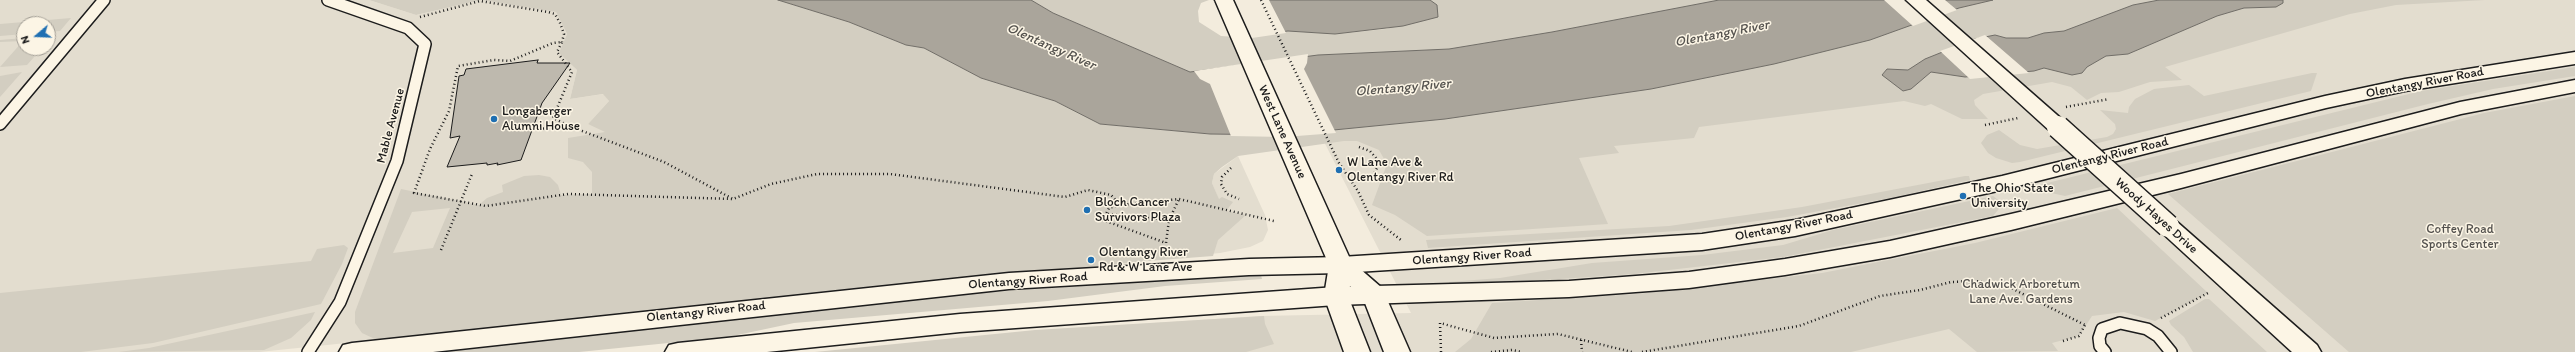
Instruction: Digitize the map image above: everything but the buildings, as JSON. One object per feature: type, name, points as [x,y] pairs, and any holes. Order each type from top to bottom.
[{"type":"main road","name":"West Lane Avenue","points":[[1224,0],[1341,265],[1373,294],[1397,352]]},
{"type":"main road","name":"Woody Hayes Drive","points":[[1915,0],[2023,109],[2061,117],[2168,226],[2308,352]]},
{"type":"main road","name":"Olentangy River Road","points":[[352,352],[715,311],[1009,281],[1249,267],[1341,265],[1702,242],[1795,228],[2010,181],[2332,100],[2405,85],[2575,58]]},
{"type":"main road","points":[[678,352],[960,323],[1336,296],[1569,289],[1689,280],[1890,249],[2174,183],[2460,108],[2575,86]]},
{"type":"main road","points":[[1341,265],[1336,296],[1357,352]]},
{"type":"lane","points":[[0,124],[104,0]]},
{"type":"lane","name":"Mable Avenue","points":[[308,352],[340,302],[401,151],[425,44],[418,35],[396,23],[328,0]]},
{"type":"lane","points":[[2105,352],[2100,346],[2098,338],[2102,329],[2120,323],[2148,329],[2158,336],[2171,352]]},
{"type":"path","points":[[1261,0],[1339,163],[1358,191],[1369,215],[1401,240]]},
{"type":"path","points":[[396,23],[480,1],[554,14],[564,34],[557,52],[572,72],[560,97],[553,118],[557,122],[664,162],[733,198]]},
{"type":"path","points":[[562,42],[553,43],[510,61],[494,60],[458,66],[449,111],[430,149],[414,193],[460,203],[498,206],[568,194],[733,198],[795,178],[841,172],[890,174],[1065,197],[1088,190],[1111,195],[1120,205]]},
{"type":"path","points":[[2061,117],[2109,99]]},
{"type":"path","points":[[1985,125],[2023,109]]},
{"type":"path","points":[[539,129],[569,126]]},
{"type":"path","points":[[1359,147],[1370,151],[1377,159],[1378,169],[1374,174]]},
{"type":"path","points":[[1231,168],[1222,177],[1221,184],[1227,194],[1239,199]]},
{"type":"path","points":[[441,250],[472,174]]},
{"type":"path","points":[[1179,199],[1169,220],[1166,244],[1103,220],[1108,214],[1109,208],[1120,205],[1179,199],[1274,221]]},
{"type":"path","points":[[1108,214],[1169,220]]},
{"type":"path","points":[[1642,352],[1800,326],[1880,296],[1920,290],[1951,282],[1976,281],[2007,286],[2085,325]]},
{"type":"path","points":[[2155,321],[2208,293]]},
{"type":"path","points":[[1441,352],[1440,323],[1494,338],[1558,334],[1632,352]]},
{"type":"path","points":[[1581,340],[1582,352]]},
{"type":"path","points":[[1490,352],[1512,350],[1522,352]]},
{"type":"shaded area","points":[[0,0],[369,0],[416,15],[481,0],[556,12],[567,34],[560,53],[577,70],[570,99],[604,94],[609,101],[588,124],[1219,200],[1212,183],[1214,174],[1238,156],[1265,215],[1268,230],[1263,241],[1250,247],[1220,253],[259,352],[0,352]]},
{"type":"shaded area","name":"The Ohio State University","points":[[1252,0],[2575,0],[2575,352],[838,352],[1062,329],[1260,316],[1411,313]]},
{"type":"green space","points":[[369,0],[481,0],[416,15]]},
{"type":"green space","points":[[481,0],[778,0],[849,22],[906,45],[924,48],[981,78],[1055,101],[1100,124],[1210,134],[1283,135],[1445,119],[1651,89],[1774,64],[1870,40],[1959,8],[1993,0],[2159,0],[2133,5],[2064,31],[2044,33],[2028,38],[2006,38],[1995,35],[1925,59],[1908,70],[1887,69],[1882,75],[1911,88],[1931,72],[1985,74],[2034,71],[2044,68],[2082,73],[2087,67],[2106,56],[2128,54],[2217,16],[2244,8],[2276,7],[2283,3],[2283,0],[2485,0],[2396,5],[2350,14],[2165,67],[2182,80],[2150,82],[2119,92],[2101,93],[2087,100],[2071,87],[2052,82],[1983,94],[1974,100],[1975,105],[1988,119],[1962,119],[1931,104],[1925,106],[1904,101],[1699,127],[1694,138],[1614,146],[1619,153],[1579,158],[1608,224],[1427,236],[1395,215],[1372,205],[1387,164],[1379,150],[1357,141],[1344,141],[1238,156],[1214,174],[1212,183],[1219,199],[1222,197],[1233,202],[1226,211],[1246,215],[1218,240],[1213,256],[1148,261],[377,340],[362,333],[355,323],[355,312],[401,189],[479,205],[487,198],[503,192],[502,185],[524,176],[539,175],[550,177],[558,185],[561,195],[592,194],[592,172],[583,162],[568,158],[568,138],[605,132],[588,124],[609,101],[603,94],[570,99],[577,70],[559,53],[567,34],[556,12]],"holes":[[[450,208],[433,248],[393,253],[412,212]]]},
{"type":"green space","points":[[1031,0],[1222,0],[1261,34],[1288,31],[1335,34],[1387,29],[1437,5],[1430,0],[1719,0],[1552,32],[1449,49],[1318,55],[1190,72],[1053,13]]},
{"type":"green space","points":[[71,18],[60,31],[56,31],[56,19]]},
{"type":"green space","points":[[16,23],[16,35],[0,36],[0,24]]},
{"type":"green space","points":[[16,39],[16,41],[0,42],[0,40]]},
{"type":"green space","points":[[16,49],[16,56],[35,56],[27,65],[0,67]]},
{"type":"green space","points":[[2575,67],[2575,76],[2493,89],[2428,104],[2065,196],[2051,193],[2039,185],[2421,91]]},
{"type":"green space","points":[[22,72],[0,97],[0,76]]},
{"type":"green space","points":[[2317,73],[2311,91],[2020,162],[2012,163],[1996,158],[1988,153],[1981,143],[1987,135],[1999,130],[2020,145],[2037,149],[2107,137],[2113,134],[2116,129],[2115,124],[2100,110],[2128,113],[2129,107],[2135,99],[2154,89],[2189,85],[2204,96]]},
{"type":"green space","name":"Coffey Road Sports Center","points":[[2575,96],[2575,352],[2349,352],[2168,194],[2484,113]]},
{"type":"green space","points":[[1969,176],[1970,180],[1895,197],[1787,217],[1691,230],[1428,248],[1426,240],[1669,226],[1802,207]]},
{"type":"green space","points":[[1993,196],[2003,204],[1993,216],[1783,257],[1634,274],[1500,283],[1450,285],[1449,282],[1500,278],[1592,263],[1702,255],[1783,245],[1833,230]]},
{"type":"green space","name":"Chadwick Arboretum Lane Ave. Gardens","points":[[2117,208],[2208,293],[2155,321],[2124,312],[2092,316],[2079,336],[2052,343],[2058,351],[1977,352],[1949,329],[1851,352],[1455,352],[1471,339],[1492,303],[1637,294],[1822,273],[1975,243]]},
{"type":"green space","points":[[344,245],[348,248],[342,264],[321,304],[153,343],[81,352],[0,352],[0,293],[311,261],[317,249]]},
{"type":"green space","points":[[1257,274],[1261,275],[1262,279],[1165,286],[1048,301],[794,323],[728,337],[579,352],[448,352],[449,350],[933,296]]},
{"type":"green space","points":[[2205,299],[2209,299],[2267,352],[2193,352],[2184,337],[2171,325],[2169,321]]},
{"type":"green space","points":[[315,312],[311,320],[291,338],[264,350],[119,352],[149,348]]},
{"type":"green space","points":[[1264,316],[1265,324],[1274,344],[1246,352],[815,352],[1035,330]]},
{"type":"water","name":"Olentangy River","points":[[778,0],[1031,0],[1053,13],[1190,72],[1318,55],[1449,49],[1552,32],[1719,0],[1993,0],[1959,8],[1870,40],[1774,64],[1651,89],[1445,119],[1283,135],[1210,134],[1100,124],[1055,101],[981,78],[924,48],[906,45],[849,22]]},
{"type":"water","points":[[1222,0],[1430,0],[1437,5],[1438,17],[1403,26],[1335,34],[1288,31],[1261,34]]},
{"type":"water","points":[[2159,0],[2283,0],[2283,3],[2276,7],[2244,8],[2217,16],[2128,54],[2106,56],[2087,67],[2082,73],[2072,75],[2044,68],[2034,71],[1965,77],[1931,72],[1911,89],[1903,91],[1882,75],[1887,69],[1908,70],[1925,59],[1975,39],[1995,35],[2006,38],[2028,38],[2044,33],[2064,31],[2133,5]]},
{"type":"pier","points":[[1209,0],[1269,0],[1286,33],[1252,38],[1221,36],[1199,22],[1198,11],[1201,3]]},
{"type":"pier","points":[[1884,0],[1945,0],[1957,10],[1913,26]]},
{"type":"pier","points":[[1985,35],[2029,73],[1970,79],[1940,51]]},
{"type":"pier","points":[[1308,54],[1307,63],[1304,69],[1336,133],[1284,137],[1231,136],[1210,84],[1200,79],[1194,71]]},
{"type":"place","name":"Longaberger Alumni House","points":[[494,119]]},
{"type":"place","name":"W Lane Ave & Olentangy River Rd","points":[[1339,170]]},
{"type":"place","name":"The Ohio State University","points":[[1963,196]]},
{"type":"place","name":"Bloch Cancer Survivors Plaza","points":[[1087,210]]},
{"type":"place","name":"Olentangy River Rd & W Lane Ave","points":[[1091,260]]}]
